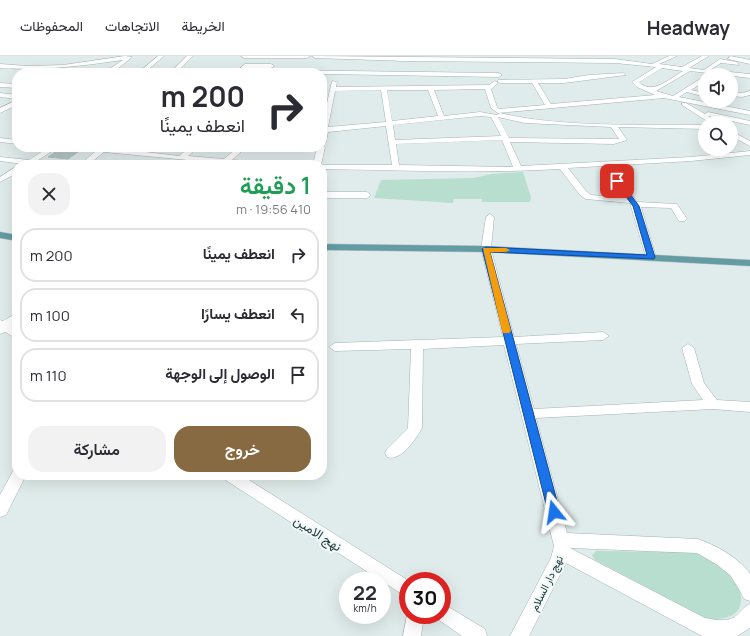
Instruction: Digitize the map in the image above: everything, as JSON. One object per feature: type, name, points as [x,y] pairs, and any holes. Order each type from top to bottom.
[{"type":"main road","points":[[0,235],[12,237]]},
{"type":"main road","points":[[327,247],[486,249],[750,263]]},
{"type":"street","points":[[0,66],[28,68],[63,67],[130,56]]},
{"type":"street","points":[[115,68],[130,56]]},
{"type":"street","points":[[147,68],[161,56]]},
{"type":"street","points":[[178,68],[190,56]]},
{"type":"street","points":[[244,56],[307,56]]},
{"type":"street","points":[[271,68],[274,56]]},
{"type":"street","points":[[315,56],[433,60],[473,58],[492,60],[614,58],[686,69],[698,73]]},
{"type":"street","points":[[654,65],[674,56]]},
{"type":"street","points":[[650,90],[657,89],[706,56]]},
{"type":"street","points":[[717,56],[739,62]]},
{"type":"street","points":[[614,58],[625,78],[710,116]]},
{"type":"street","points":[[433,60],[435,74]]},
{"type":"street","points":[[492,60],[500,78]]},
{"type":"street","points":[[712,68],[720,61],[750,62]]},
{"type":"street","points":[[739,62],[732,70],[750,75]]},
{"type":"street","points":[[243,68],[245,66],[258,68]]},
{"type":"street","points":[[635,82],[662,66]]},
{"type":"street","points":[[327,73],[435,74],[500,78],[534,82],[564,82],[589,77],[624,75]]},
{"type":"street","points":[[327,114],[336,73]]},
{"type":"street","points":[[527,73],[549,107]]},
{"type":"street","points":[[408,74],[410,88]]},
{"type":"street","points":[[738,75],[750,75]]},
{"type":"street","points":[[333,89],[489,87],[500,78]]},
{"type":"street","points":[[327,130],[549,107],[676,96],[698,80]]},
{"type":"street","points":[[0,85],[12,86]]},
{"type":"street","points":[[489,87],[488,89],[504,139],[518,169]]},
{"type":"street","points":[[384,88],[396,169]]},
{"type":"street","points":[[430,88],[442,118]]},
{"type":"street","points":[[657,89],[698,102]]},
{"type":"street","points":[[685,90],[698,93]]},
{"type":"street","points":[[738,95],[750,93]]},
{"type":"street","points":[[0,96],[12,97]]},
{"type":"street","points":[[0,111],[12,105]]},
{"type":"street","points":[[706,115],[715,108]]},
{"type":"street","points":[[722,108],[750,113]]},
{"type":"street","points":[[496,113],[541,131],[614,142],[623,140],[613,125]]},
{"type":"street","points":[[738,122],[750,123]]},
{"type":"street","points":[[392,142],[504,139],[541,131],[613,125],[698,127]]},
{"type":"street","points":[[738,137],[750,144]]},
{"type":"street","points":[[0,140],[12,141]]},
{"type":"street","points":[[34,160],[46,152]]},
{"type":"street","points":[[88,160],[95,152]]},
{"type":"street","points":[[145,152],[195,160]]},
{"type":"street","points":[[181,158],[188,152]]},
{"type":"street","points":[[228,160],[237,152]]},
{"type":"street","points":[[327,167],[518,169],[750,153]]},
{"type":"street","points":[[0,159],[12,161]]},
{"type":"street","points":[[563,167],[583,193],[589,197],[674,206],[682,219]]},
{"type":"street","points":[[0,180],[12,173]]},
{"type":"street","points":[[617,181],[633,202],[641,221],[651,257]]},
{"type":"street","points":[[327,195],[367,195]]},
{"type":"street","points":[[486,249],[490,217]]},
{"type":"street","name":"نهج دار السلام","points":[[486,249],[562,546],[519,636]]},
{"type":"street","points":[[12,320],[2,327],[12,332]]},
{"type":"street","points":[[335,347],[417,345],[604,336]]},
{"type":"street","points":[[392,453],[411,435],[414,428],[417,345]]},
{"type":"street","points":[[688,348],[698,384],[713,404]]},
{"type":"street","points":[[528,414],[713,404],[750,407]]},
{"type":"street","points":[[0,510],[15,480]]},
{"type":"street","name":"نهج الامين","points":[[237,480],[399,584]]},
{"type":"street","points":[[562,546],[698,546],[728,561],[748,585],[750,593]]},
{"type":"street","points":[[562,546],[703,627],[720,630],[735,628],[745,621],[750,613]]},
{"type":"street","points":[[451,618],[478,636]]},
{"type":"street","points":[[412,636],[414,624]]},
{"type":"green space","points":[[523,172],[531,197],[530,202],[482,202],[482,199],[454,199],[453,203],[374,198],[381,180],[474,178],[491,174]]},
{"type":"green space","points":[[596,551],[690,552],[712,559],[720,564],[732,576],[738,586],[741,596],[741,604],[737,611],[730,616],[720,619],[705,618],[595,560],[592,555]]},
{"type":"building","points":[[56,152],[78,152],[68,159],[48,157]]},
{"type":"slow traffic","points":[[506,250],[486,249],[506,331]]},
{"type":"route","points":[[554,512],[486,249],[651,257],[636,206],[617,181]]}]
